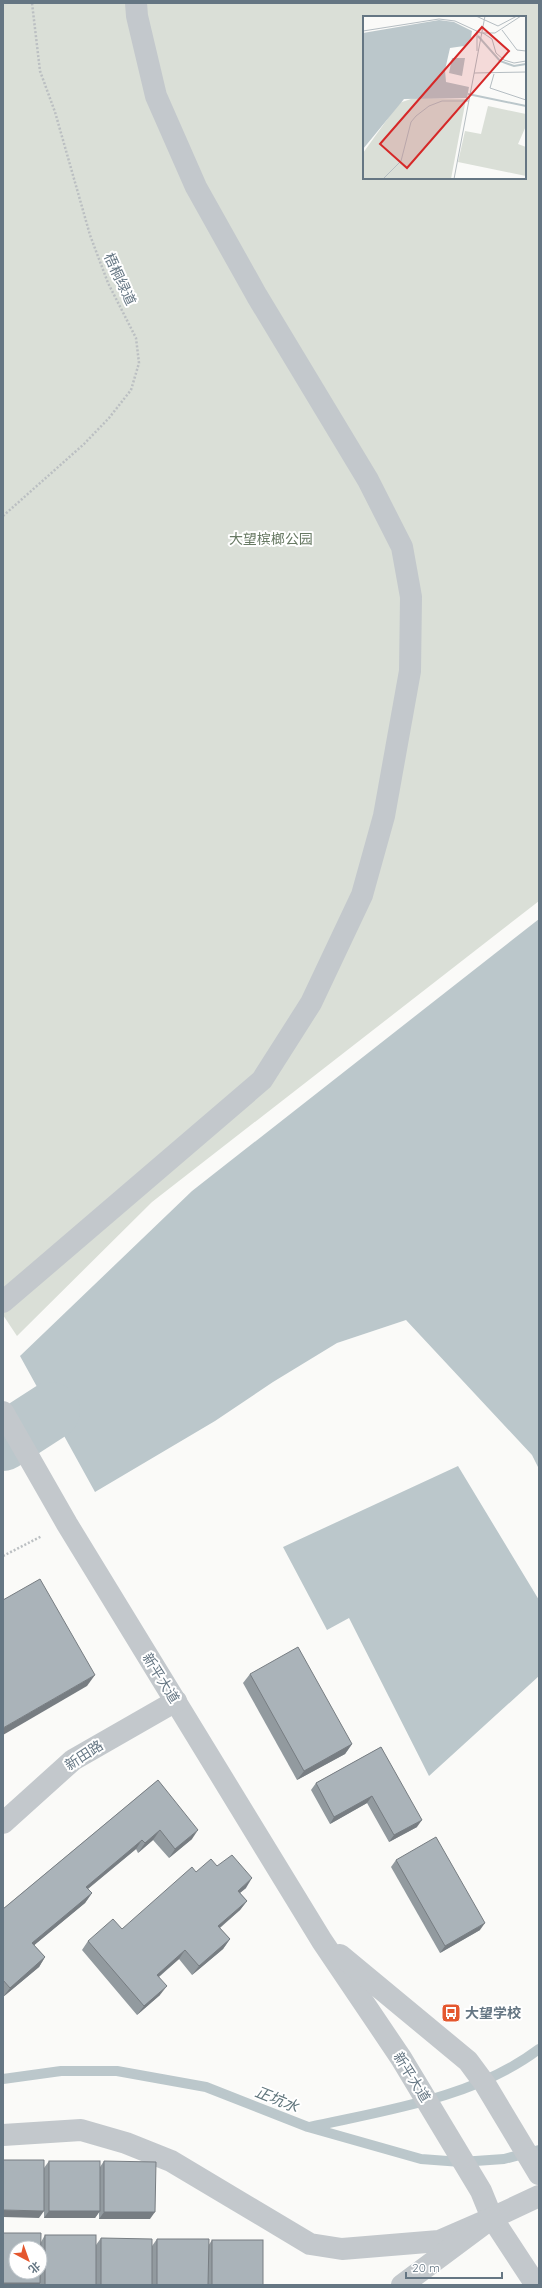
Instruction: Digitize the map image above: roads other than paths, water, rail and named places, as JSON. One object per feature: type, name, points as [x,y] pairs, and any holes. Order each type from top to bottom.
[{"type":"street","points":[[3,1302],[262,1080],[311,1003],[362,895],[384,816],[410,671],[411,597],[402,547],[368,480],[257,296],[196,187],[156,96],[137,16],[136,3]]},
{"type":"street","name":"新平大道","points":[[3,1412],[67,1524],[322,1941],[401,2058],[481,2191],[492,2218],[536,2285]]},
{"type":"street","name":"新田路","points":[[3,1823],[73,1760],[176,1701]]},
{"type":"street","name":"新平大道","points":[[322,1941],[468,2061],[485,2084],[537,2170]]},
{"type":"street","points":[[3,2135],[81,2130],[126,2143],[171,2161],[310,2244],[342,2249],[439,2240],[492,2218],[539,2196]]},
{"type":"street","points":[[402,2285],[492,2218]]},
{"type":"waterway","points":[[3,1442],[51,1411]]},
{"type":"waterway","points":[[310,2127],[399,2108],[458,2091],[514,2066],[539,2049]]},
{"type":"waterway","name":"正坑水","points":[[3,2079],[61,2071],[117,2071],[206,2087],[308,2127],[421,2159],[461,2162],[504,2159],[539,2150]]},
{"type":"place","name":"大望学校","points":[[451,2013]]},
{"type":"park label","name":"大望槟榔公园","points":[[271,539]]}]
